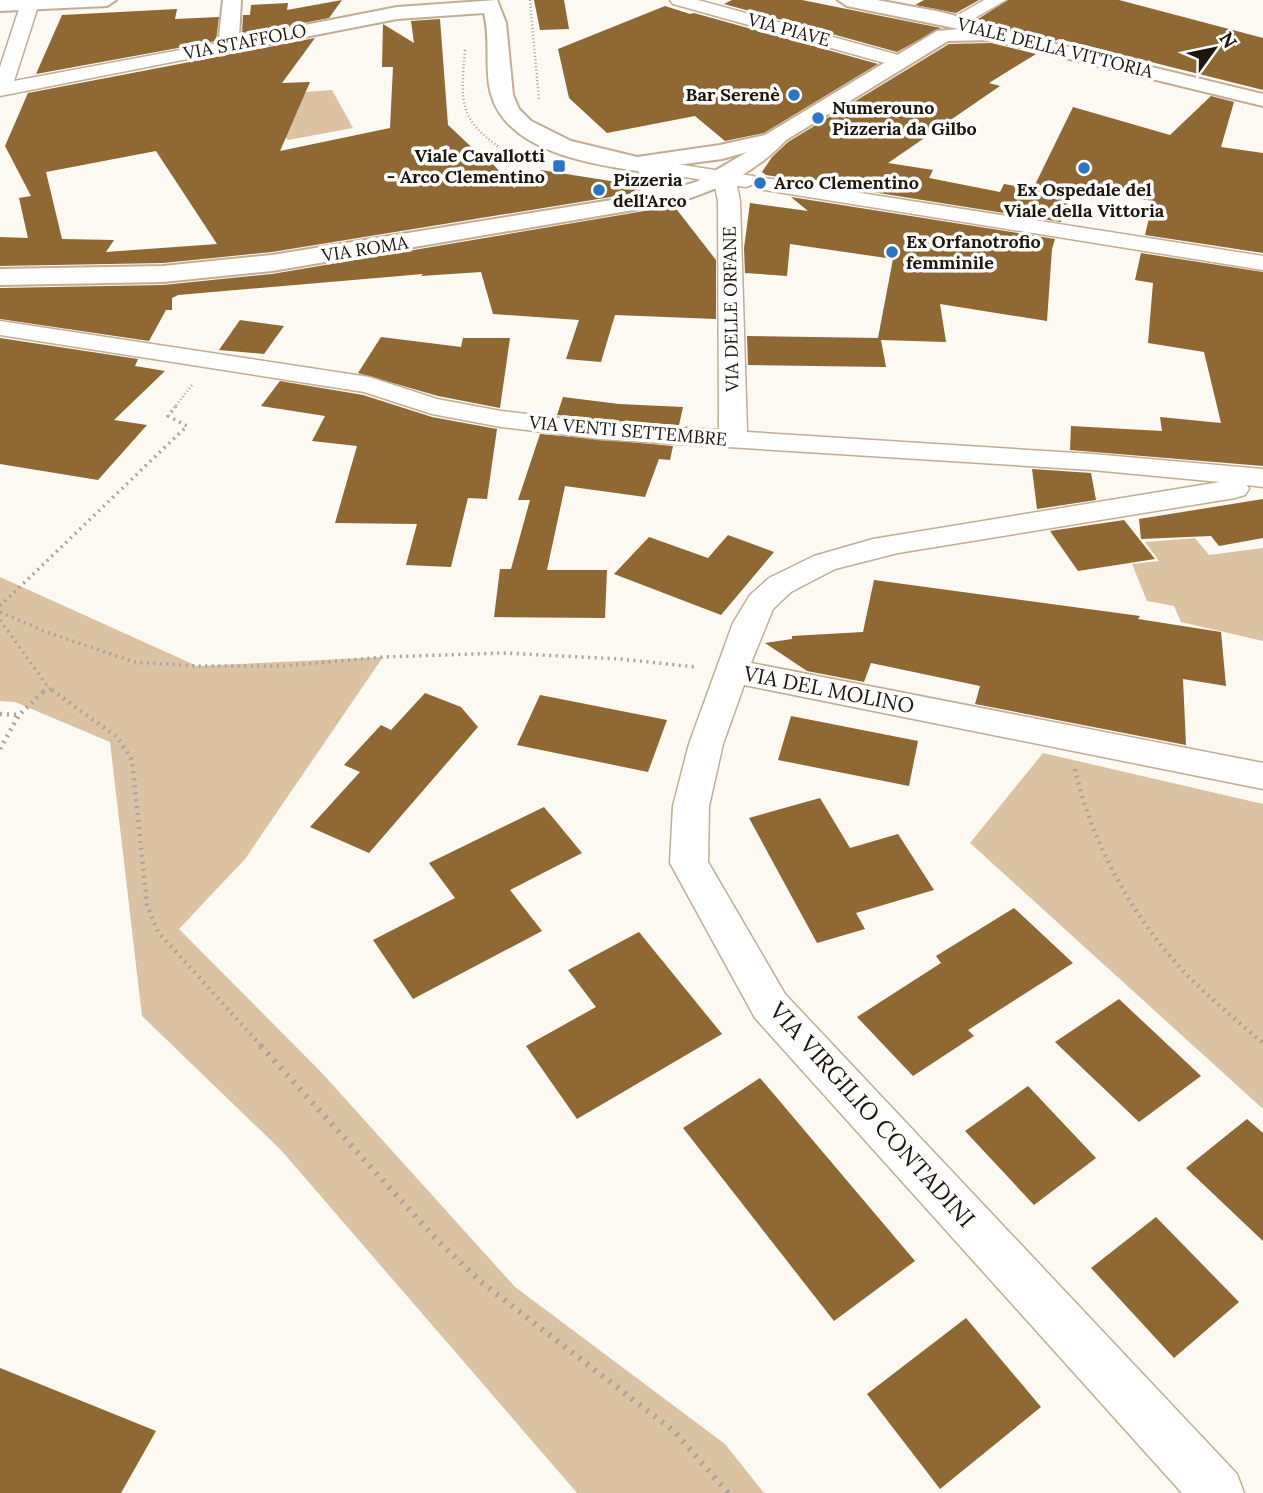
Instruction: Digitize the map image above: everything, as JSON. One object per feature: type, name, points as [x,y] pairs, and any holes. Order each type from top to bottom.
[{"type":"main road","points":[[0,5],[31,1],[107,0]]},
{"type":"main road","points":[[228,46],[232,0]]},
{"type":"main road","points":[[847,0],[918,15],[950,28]]},
{"type":"main road","points":[[491,3],[498,37],[502,95],[508,108],[523,127],[558,144],[641,165],[653,172],[660,184],[658,189],[639,201]]},
{"type":"main road","name":"VIA STAFFOLO","points":[[228,46],[397,13],[491,3]]},
{"type":"main road","points":[[641,165],[722,152],[778,135],[950,28]]},
{"type":"main road","name":"VIALE DELLA VITTORIA","points":[[950,28],[991,34],[1263,100]]},
{"type":"main road","name":"VIA ROMA","points":[[0,277],[163,274],[272,263],[494,229],[679,195],[724,177],[761,153],[778,135]]},
{"type":"street","name":"VIA PIAVE","points":[[679,0],[900,61]]},
{"type":"street","points":[[950,28],[997,0]]},
{"type":"street","points":[[1,90],[31,1]]},
{"type":"street","name":"VIA STAFFOLO","points":[[1,90],[228,46]]},
{"type":"street","points":[[641,165],[1263,263]]},
{"type":"street","name":"VIA DELLE ORFANE","points":[[724,177],[730,201],[733,441]]},
{"type":"street","name":"VIA VENTI SETTEMBRE","points":[[0,328],[369,385],[432,405],[501,419],[600,431],[1093,462],[1263,478]]},
{"type":"street","name":"VIA DEL MOLINO","points":[[1263,485],[1153,500],[887,547],[818,565],[779,585],[757,606],[732,671],[1263,776]]},
{"type":"street","name":"VIA VIRGILIO CONTADINI","points":[[732,671],[706,744],[691,806],[689,863],[770,1006],[1218,1493]]},
{"type":"path","points":[[211,360],[168,416],[187,426],[0,609],[46,632],[134,662],[197,666],[284,666],[383,657],[503,653],[620,659],[732,671]]},
{"type":"path","points":[[0,620],[48,687],[117,737],[132,760],[146,905],[158,932],[436,1238],[481,1282],[675,1432],[728,1493]]},
{"type":"path","points":[[0,749],[19,715],[48,687]]},
{"type":"path","points":[[0,714],[19,715]]},
{"type":"path","points":[[1072,738],[1076,775],[1091,820],[1115,871],[1175,963],[1263,1043]]},
{"type":"shaded area","points":[[332,90],[353,128],[288,140],[250,96]]},
{"type":"shaded area","points":[[1195,538],[1209,555],[1263,548],[1263,641],[1181,622],[1174,606],[1147,601],[1132,564],[1159,561],[1145,542]]},
{"type":"shaded area","points":[[0,577],[197,666],[383,657],[245,859],[179,929],[321,1072],[515,1287],[725,1444],[764,1493],[577,1493],[281,1150],[142,1016],[110,742],[15,702],[0,701]]},
{"type":"shaded area","points":[[1043,753],[1263,804],[1263,1109],[970,843]]},
{"type":"building","points":[[342,0],[329,18],[242,35],[243,15],[250,15],[251,5],[288,3],[287,10]]},
{"type":"building","points":[[534,0],[564,0],[569,29],[540,30]]},
{"type":"building","points":[[732,0],[802,0],[941,28],[897,52],[724,4]]},
{"type":"building","points":[[924,0],[979,0],[956,13],[915,5]]},
{"type":"building","points":[[1008,0],[1119,0],[1263,38],[1263,90],[1059,39],[1055,41],[999,28],[978,19]]},
{"type":"building","points":[[665,6],[878,64],[764,133],[725,141],[695,116],[607,133],[569,98],[558,49]]},
{"type":"building","points":[[177,9],[175,19],[219,17],[216,41],[36,74],[62,15]]},
{"type":"building","points":[[440,19],[448,125],[482,157],[468,159],[492,163],[514,188],[541,170],[642,186],[629,194],[272,252],[163,263],[0,266],[0,237],[28,238],[19,198],[31,196],[5,146],[28,93],[315,38],[282,83],[310,82],[280,151],[390,128],[393,67],[382,67],[383,24],[414,43],[411,21]],"holes":[[[156,151],[217,244],[106,252],[114,240],[62,239],[46,172]]]},
{"type":"building","points":[[991,43],[1036,54],[989,83],[1000,86],[888,163],[933,170],[929,178],[1000,192],[1004,184],[1033,189],[1073,107],[1170,135],[1211,96],[1234,102],[1221,147],[1263,153],[1263,253],[1145,235],[1153,201],[1073,188],[1061,222],[766,175],[762,172],[772,157],[788,142],[949,44]]},
{"type":"building","points":[[791,197],[1055,239],[1047,321],[940,304],[946,342],[881,340],[886,367],[748,365],[747,336],[878,338],[893,259],[790,244],[787,276],[745,273],[744,248],[750,203],[808,211]]},
{"type":"building","points":[[674,206],[716,260],[716,319],[615,315],[601,362],[566,359],[579,320],[493,314],[481,272],[421,276],[423,274],[178,295],[172,298],[172,310],[166,310],[149,341],[0,319],[0,288],[163,285],[272,274]]},
{"type":"building","points":[[1141,253],[1263,272],[1263,466],[1070,450],[1071,426],[1162,431],[1160,417],[1221,423],[1204,352],[1148,343],[1153,283],[1135,280]]},
{"type":"building","points":[[240,320],[284,326],[264,354],[219,350]]},
{"type":"building","points":[[381,337],[461,347],[463,338],[510,338],[500,408],[438,396],[358,373]]},
{"type":"building","points":[[0,338],[138,359],[135,366],[165,371],[114,420],[147,425],[98,480],[0,464]]},
{"type":"building","points":[[280,381],[363,395],[432,417],[497,429],[487,499],[468,498],[451,567],[406,565],[417,524],[335,523],[357,446],[312,441],[325,416],[261,406]]},
{"type":"building","points":[[563,397],[619,404],[683,407],[679,425],[600,420],[557,415]]},
{"type":"building","points":[[540,434],[673,446],[670,460],[659,459],[645,497],[565,486],[547,570],[607,570],[605,618],[494,617],[500,569],[511,569],[530,500],[518,500]]},
{"type":"building","points":[[1032,469],[1091,473],[1096,500],[1037,509]]},
{"type":"building","points":[[1263,499],[1263,538],[1219,546],[1211,536],[1141,539],[1139,519]]},
{"type":"building","points":[[1124,520],[1155,559],[1078,571],[1050,531]]},
{"type":"building","points":[[728,535],[774,552],[721,615],[614,574],[649,537],[708,558]]},
{"type":"building","points":[[874,580],[1140,616],[1138,619],[1221,632],[1226,686],[1183,679],[1186,745],[975,704],[980,686],[871,663],[864,682],[807,671],[765,643],[792,639],[792,636],[863,632]]},
{"type":"building","points":[[425,693],[461,707],[478,727],[369,853],[310,827],[360,772],[344,765],[381,725],[391,730]]},
{"type":"building","points":[[540,695],[667,720],[648,772],[517,745]]},
{"type":"building","points":[[791,716],[918,741],[909,786],[778,760]]},
{"type":"building","points":[[820,798],[850,848],[898,834],[934,890],[856,913],[865,929],[817,943],[749,818]]},
{"type":"building","points":[[544,807],[582,853],[510,890],[542,931],[413,999],[373,940],[455,898],[429,863]]},
{"type":"building","points":[[1014,908],[1073,963],[968,1030],[974,1036],[913,1076],[857,1017],[941,963],[936,956]]},
{"type":"building","points":[[639,932],[722,1034],[577,1119],[526,1046],[596,1007],[568,970]]},
{"type":"building","points":[[1119,999],[1201,1076],[1139,1122],[1055,1042]]},
{"type":"building","points":[[760,1078],[915,1261],[834,1321],[683,1128]]},
{"type":"building","points":[[1028,1086],[1096,1158],[1034,1205],[965,1131]]},
{"type":"building","points":[[1247,1119],[1263,1133],[1263,1241],[1186,1168]]},
{"type":"building","points":[[1156,1217],[1239,1302],[1174,1358],[1091,1268]]},
{"type":"building","points":[[966,1318],[1041,1407],[940,1489],[867,1394]]},
{"type":"building","points":[[0,1368],[156,1431],[121,1493],[0,1493]]},
{"type":"place","name":"Bar Serenè","points":[[794,95]]},
{"type":"place","name":"Numerouno Pizzeria da Gilbo","points":[[818,118]]},
{"type":"place","name":"Viale Cavallotti - Arco Clementino","points":[[559,166]]},
{"type":"place","name":"Ex Ospedale del Viale della Vittoria","points":[[1084,168]]},
{"type":"place","name":"Arco Clementino","points":[[760,183]]},
{"type":"place","name":"Pizzeria dell'Arco","points":[[599,190]]},
{"type":"place","name":"Ex Orfanotrofio femminile","points":[[892,252]]}]
